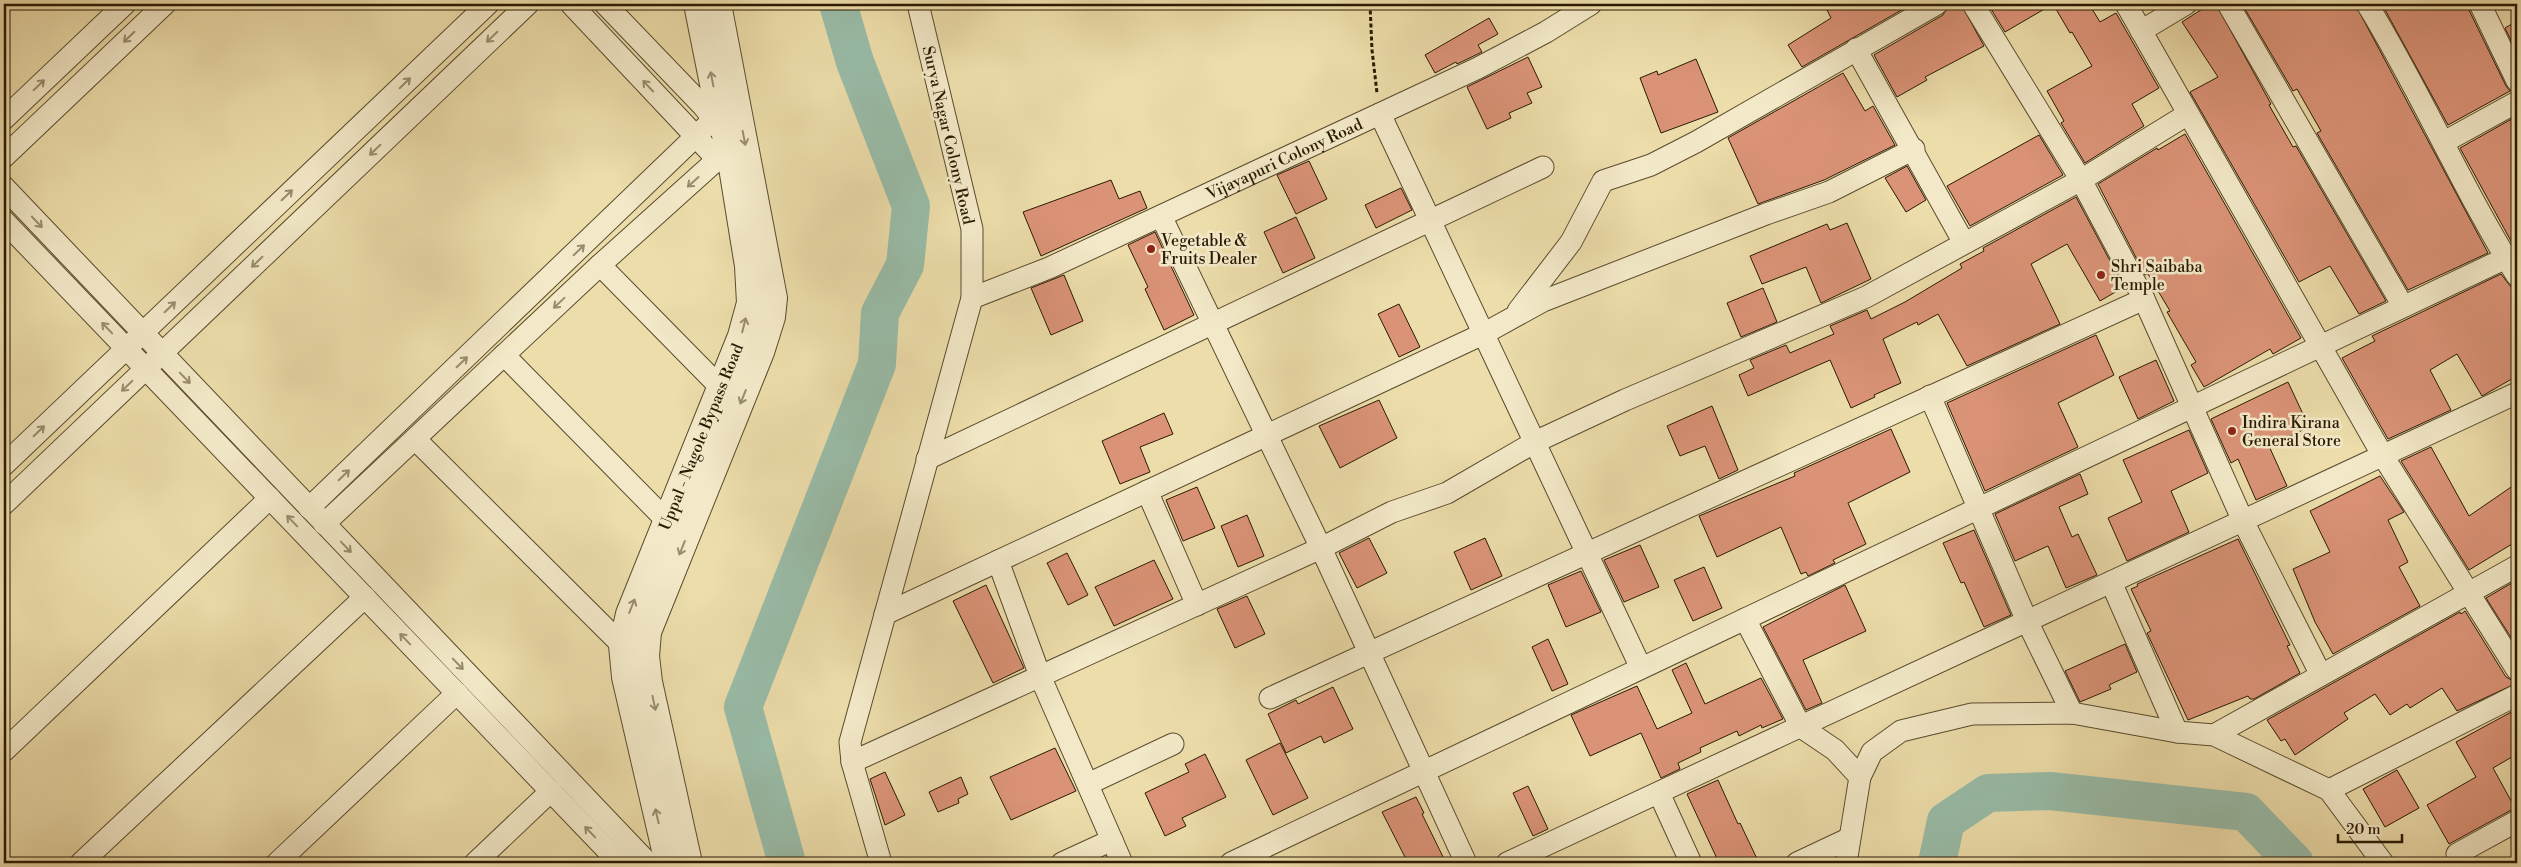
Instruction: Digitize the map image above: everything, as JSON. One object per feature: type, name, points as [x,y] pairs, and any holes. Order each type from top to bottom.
[{"type":"street","points":[[4,157],[164,4]]},
{"type":"street","points":[[4,465],[488,4]]},
{"type":"street","points":[[4,504],[528,4]]},
{"type":"street","points":[[324,524],[600,265],[724,155],[697,138],[571,4]]},
{"type":"street","points":[[309,508],[697,138],[716,117],[703,106],[605,4]]},
{"type":"street","name":"Uppal - Nagole Bypass Road","points":[[682,863],[625,677],[622,645],[629,614],[742,336],[750,303],[748,266],[716,117],[697,4]]},
{"type":"street","name":"Uppal - Nagole Bypass Road","points":[[682,863],[649,682],[646,656],[648,632],[761,352],[772,317],[774,298],[718,4]]},
{"type":"street","name":"Surya Nagar Colony Road","points":[[880,863],[852,762],[850,742],[972,298],[972,229],[918,4]]},
{"type":"street","name":"Vijayapuri Colony Road","points":[[972,298],[1049,268],[1478,68],[1546,32],[1591,4]]},
{"type":"street","points":[[1513,318],[1571,242],[1603,181],[1651,165],[1696,142],[1937,4]]},
{"type":"street","points":[[1973,4],[2081,180],[2144,299],[2190,407],[2243,521],[2321,675]]},
{"type":"street","points":[[2126,4],[2383,456],[2517,670]]},
{"type":"street","points":[[2141,31],[2186,4]]},
{"type":"street","points":[[2228,4],[2403,306]]},
{"type":"street","points":[[2367,4],[2395,50],[2517,276]]},
{"type":"street","points":[[2480,4],[2517,81]]},
{"type":"street","points":[[4,119],[121,5]]},
{"type":"street","points":[[1856,49],[1914,149],[1964,243]]},
{"type":"street","points":[[2444,142],[2517,102]]},
{"type":"street","points":[[1380,114],[1642,668]]},
{"type":"street","points":[[852,762],[1321,548],[1392,512],[1447,493],[1535,442],[1625,400],[1866,297],[2081,180],[2188,114]]},
{"type":"street","points":[[885,614],[1485,333],[1543,301],[1766,214],[1830,192],[1914,149]]},
{"type":"street","points":[[927,459],[1543,168]]},
{"type":"street","points":[[4,187],[648,863]]},
{"type":"street","points":[[1161,216],[1265,436],[1321,548],[1422,772],[1466,863]]},
{"type":"street","points":[[4,221],[609,852],[626,863]]},
{"type":"street","points":[[1231,863],[2506,258]]},
{"type":"street","points":[[600,265],[721,388]]},
{"type":"street","points":[[1270,698],[1367,652],[2144,299]]},
{"type":"street","points":[[504,355],[667,521]]},
{"type":"street","points":[[1507,863],[2517,394]]},
{"type":"street","points":[[1930,396],[2027,621],[2072,713]]},
{"type":"street","points":[[414,439],[622,645]]},
{"type":"street","points":[[1148,491],[1197,605]]},
{"type":"street","points":[[4,751],[270,498]]},
{"type":"street","points":[[998,561],[1040,676],[1122,863]]},
{"type":"street","points":[[2214,735],[2517,566]]},
{"type":"street","points":[[2111,582],[2177,732]]},
{"type":"street","points":[[81,863],[365,597]]},
{"type":"street","points":[[1746,619],[1801,727],[1835,750],[1860,777]]},
{"type":"street","points":[[277,863],[457,693]]},
{"type":"street","points":[[2329,790],[2517,695]]},
{"type":"street","points":[[1846,863],[1848,840],[1860,777],[1872,752],[1901,731],[1972,714],[2072,713],[2177,732],[2214,735],[2329,790],[2383,863]]},
{"type":"street","points":[[1088,784],[1174,744]]},
{"type":"street","points":[[475,863],[551,791]]},
{"type":"street","points":[[1659,792],[1691,863]]},
{"type":"street","points":[[2457,854],[2517,821]]},
{"type":"street","points":[[1062,863],[1112,840]]},
{"type":"street","points":[[1797,863],[1848,840]]},
{"type":"path","points":[[1370,4],[1372,50],[1380,114]]},
{"type":"building","points":[[1824,4],[1912,4],[1802,67],[1788,45],[1831,18]]},
{"type":"building","points":[[1949,4],[1961,4],[1984,46],[1925,77],[1927,80],[1897,97],[1874,55],[1943,15]]},
{"type":"building","points":[[1988,4],[2053,4],[2005,32]]},
{"type":"building","points":[[2053,4],[2089,4],[2100,22],[2116,13],[2159,88],[2132,104],[2144,126],[2085,163],[2061,123],[2064,121],[2047,91],[2092,66]]},
{"type":"building","points":[[2210,4],[2216,4],[2293,147],[2296,146],[2386,301],[2359,314],[2330,266],[2299,282],[2190,92],[2218,77],[2182,22]]},
{"type":"building","points":[[2242,4],[2355,4],[2488,253],[2408,290],[2317,133],[2321,131],[2297,89],[2293,91]]},
{"type":"building","points":[[2390,4],[2466,4],[2510,91],[2448,125],[2384,8]]},
{"type":"building","points":[[1489,18],[1498,34],[1478,45],[1482,52],[1435,73],[1425,55]]},
{"type":"building","points":[[2517,21],[2517,53],[2505,28]]},
{"type":"building","points":[[1528,57],[1542,87],[1527,93],[1532,103],[1509,113],[1511,118],[1487,129],[1467,87]]},
{"type":"building","points":[[1696,59],[1718,112],[1661,133],[1640,78],[1657,71],[1658,75]]},
{"type":"building","points":[[1843,73],[1865,111],[1873,106],[1895,145],[1824,180],[1758,204],[1728,138]]},
{"type":"building","points":[[2517,116],[2517,252],[2460,148]]},
{"type":"building","points":[[2185,134],[2301,338],[2273,354],[2270,349],[2204,387],[2191,365],[2196,362],[2167,312],[2170,311],[2148,274],[2145,275],[2098,184],[2157,148],[2158,150]]},
{"type":"building","points":[[2039,135],[2063,175],[1970,226],[1947,186]]},
{"type":"building","points":[[1309,161],[1327,199],[1296,214],[1277,175]]},
{"type":"building","points":[[1907,166],[1926,200],[1906,212],[1885,178]]},
{"type":"building","points":[[1111,180],[1119,199],[1140,191],[1147,208],[1041,256],[1023,212]]},
{"type":"building","points":[[1401,188],[1412,210],[1376,228],[1365,205]]},
{"type":"building","points":[[2076,197],[2124,287],[2100,301],[2067,244],[2031,264],[2060,324],[1967,366],[1938,314],[1918,325],[1917,322],[1883,339],[1901,383],[1851,408],[1830,360],[1748,396],[1739,375],[1754,368],[1750,360],[1786,345],[1790,353],[1834,334],[1830,326],[1867,310],[1871,319],[1905,302],[1962,268],[1960,264],[1984,251],[1983,248]]},
{"type":"building","points":[[1296,217],[1315,258],[1283,273],[1264,232]]},
{"type":"building","points":[[1847,223],[1871,279],[1821,303],[1806,267],[1762,284],[1750,256],[1827,224],[1830,230]]},
{"type":"building","points":[[1155,232],[1194,315],[1164,330],[1145,289],[1148,287],[1128,245]]},
{"type":"building","points":[[2501,274],[2511,287],[2517,288],[2517,376],[2482,396],[2457,354],[2430,370],[2451,410],[2388,439],[2342,358],[2375,341],[2372,336]]},
{"type":"building","points":[[1064,275],[1083,321],[1051,335],[1031,288]]},
{"type":"building","points":[[1763,288],[1777,322],[1741,337],[1727,303]]},
{"type":"building","points":[[1399,304],[1420,347],[1399,357],[1378,314]]},
{"type":"building","points":[[2096,335],[2114,375],[2058,403],[2078,447],[1985,491],[1947,403]]},
{"type":"building","points":[[2156,360],[2174,401],[2138,419],[2119,377]]},
{"type":"building","points":[[2288,382],[2309,427],[2269,446],[2287,486],[2256,500],[2238,459],[2231,463],[2211,419]]},
{"type":"building","points":[[1379,400],[1397,438],[1340,468],[1319,426]]},
{"type":"building","points":[[1712,406],[1738,470],[1719,479],[1705,446],[1680,456],[1667,426]]},
{"type":"building","points":[[1164,413],[1173,434],[1140,447],[1150,472],[1120,484],[1102,441]]},
{"type":"building","points":[[1891,429],[1910,472],[1848,503],[1866,544],[1833,560],[1835,563],[1808,576],[1806,572],[1801,574],[1781,527],[1717,557],[1699,516],[1795,476],[1794,473]]},
{"type":"building","points":[[2189,430],[2208,473],[2171,491],[2189,532],[2127,561],[2108,518],[2142,502],[2123,460]]},
{"type":"building","points":[[2431,447],[2469,516],[2517,483],[2517,541],[2469,570],[2401,461]]},
{"type":"building","points":[[2080,474],[2088,494],[2059,507],[2072,537],[2078,534],[2097,575],[2066,588],[2048,546],[2015,561],[1995,514]]},
{"type":"building","points":[[2380,476],[2404,512],[2388,520],[2408,562],[2399,567],[2420,606],[2333,654],[2315,622],[2293,569],[2330,552],[2310,511]]},
{"type":"building","points":[[1197,487],[1215,528],[1183,541],[1166,500]]},
{"type":"building","points":[[1247,515],[1264,556],[1238,567],[1221,526]]},
{"type":"building","points":[[1974,530],[2011,615],[1984,627],[1964,582],[1961,583],[1943,543]]},
{"type":"building","points":[[1369,538],[1387,573],[1357,588],[1339,553]]},
{"type":"building","points":[[1485,538],[1502,576],[1471,590],[1454,552]]},
{"type":"building","points":[[2238,539],[2290,645],[2287,646],[2300,673],[2254,699],[2250,699],[2248,696],[2188,720],[2147,633],[2151,631],[2131,589],[2138,586],[2137,584]]},
{"type":"building","points":[[1640,545],[1659,587],[1624,602],[1604,560]]},
{"type":"building","points":[[1067,553],[1088,595],[1068,605],[1047,563]]},
{"type":"building","points":[[1154,560],[1173,599],[1114,626],[1095,587]]},
{"type":"building","points":[[1704,567],[1722,608],[1693,621],[1674,580]]},
{"type":"building","points":[[1581,571],[1601,612],[1566,627],[1548,585]]},
{"type":"building","points":[[2517,580],[2517,647],[2486,598]]},
{"type":"building","points":[[986,585],[1024,668],[993,683],[953,601]]},
{"type":"building","points":[[1845,585],[1866,631],[1803,660],[1822,703],[1806,710],[1763,627]]},
{"type":"building","points":[[1247,596],[1265,634],[1235,648],[1217,609]]},
{"type":"building","points":[[2465,611],[2506,677],[2517,683],[2457,711],[2442,688],[2410,708],[2407,704],[2390,715],[2375,694],[2344,713],[2348,719],[2295,755],[2285,739],[2281,741],[2267,720],[2460,612],[2461,614]]},
{"type":"building","points":[[1548,639],[1568,684],[1552,691],[1532,647]]},
{"type":"building","points":[[2125,644],[2137,672],[2109,685],[2111,689],[2080,702],[2065,671]]},
{"type":"building","points":[[1686,663],[1705,704],[1761,678],[1783,719],[1762,728],[1761,725],[1739,736],[1737,731],[1700,748],[1701,752],[1678,763],[1680,769],[1661,778],[1641,733],[1590,756],[1571,715],[1637,686],[1657,729],[1692,713],[1672,670]]},
{"type":"building","points":[[1333,687],[1353,729],[1324,743],[1321,736],[1286,753],[1268,714],[1296,700],[1298,704]]},
{"type":"building","points":[[2517,709],[2517,754],[2493,768],[2515,808],[2449,844],[2427,805],[2476,777],[2456,742]]},
{"type":"building","points":[[1280,743],[1308,798],[1273,815],[1246,760]]},
{"type":"building","points":[[1055,748],[1076,791],[1011,820],[990,777]]},
{"type":"building","points":[[1205,754],[1226,797],[1182,818],[1186,826],[1165,836],[1145,793],[1189,772],[1185,764]]},
{"type":"building","points":[[2397,770],[2419,808],[2385,827],[2363,789]]},
{"type":"building","points":[[885,772],[905,815],[885,825],[870,779]]},
{"type":"building","points":[[961,777],[968,794],[958,799],[959,803],[938,812],[929,792]]},
{"type":"building","points":[[1718,780],[1738,824],[1740,823],[1759,863],[1719,863],[1687,794]]},
{"type":"building","points":[[1528,786],[1548,829],[1533,836],[1513,793]]},
{"type":"building","points":[[1416,797],[1424,813],[1422,814],[1446,863],[1408,863],[1382,812]]},
{"type":"waterway","points":[[787,863],[743,707],[877,364],[880,313],[905,265],[911,206],[855,62],[838,4]]},
{"type":"waterway","points":[[1937,863],[1946,821],[1988,793],[2050,791],[2246,812],[2295,863]]},
{"type":"place","name":"Vegetable & Fruits Dealer","points":[[1151,249]]},
{"type":"place","name":"Shri Saibaba Temple","points":[[2101,275]]},
{"type":"place","name":"Indira Kirana General Store","points":[[2232,431]]}]
